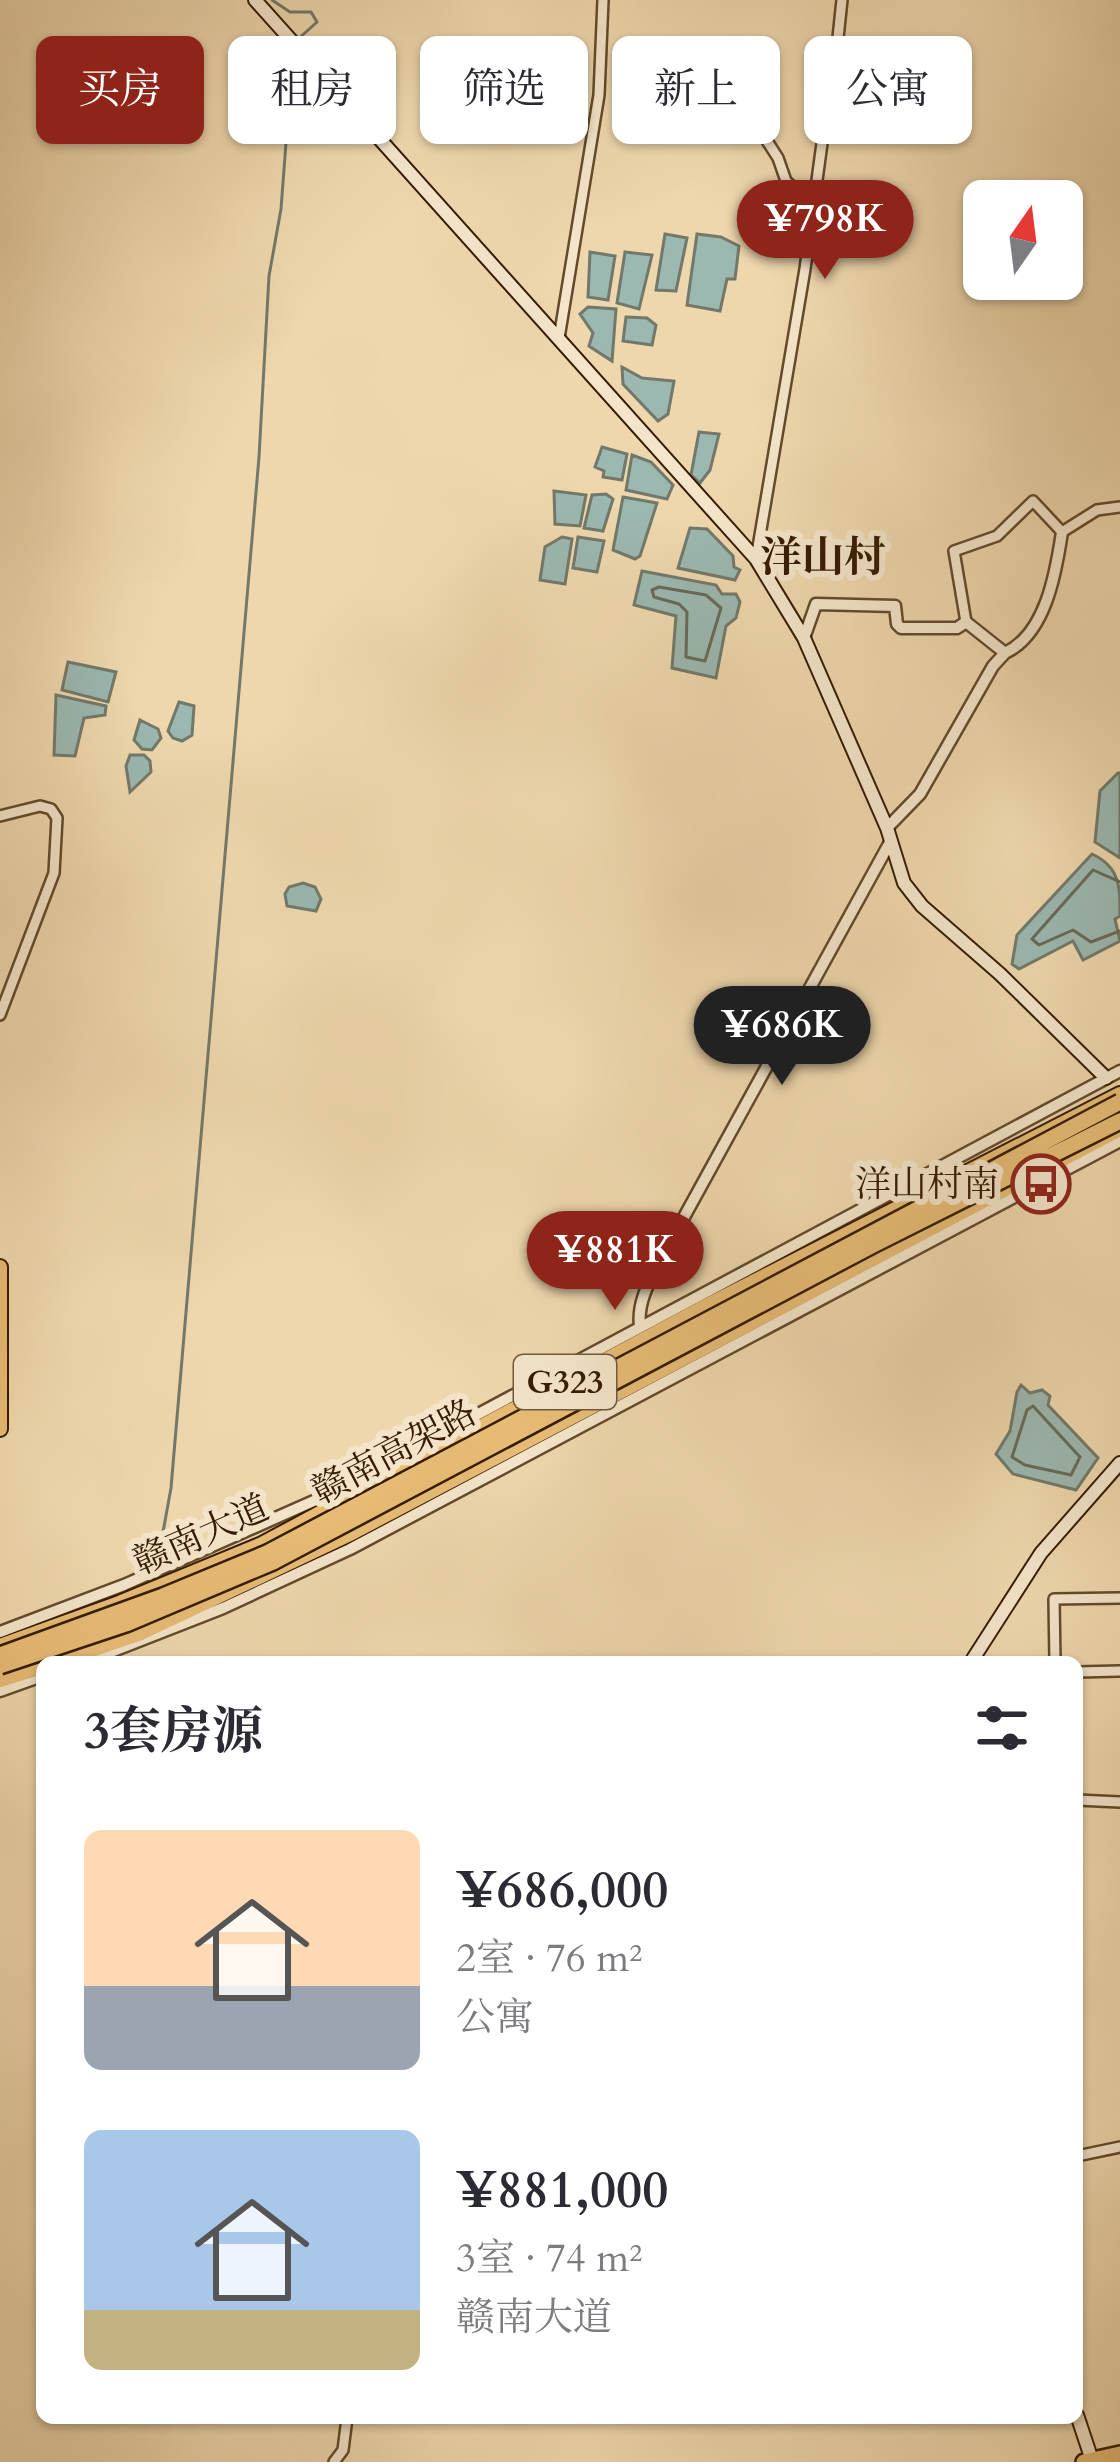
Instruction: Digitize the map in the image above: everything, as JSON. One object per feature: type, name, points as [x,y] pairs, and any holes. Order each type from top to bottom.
[{"type":"highway","name":"赣南高架路","points":[[3,1644],[163,1596],[267,1553],[1120,1098]]},
{"type":"highway","name":"赣南高架路","points":[[0,1666],[126,1624],[274,1562],[873,1245],[1120,1125]]},
{"type":"highway","points":[[1088,2461],[1120,2454]]},
{"type":"main road","points":[[255,0],[756,559],[805,638],[887,828],[904,883],[922,906],[1106,1078]]},
{"type":"main road","name":"赣南大道","points":[[3,1644],[119,1604],[262,1544],[706,1306],[1120,1098]]},
{"type":"main road","name":"赣南大道","points":[[74,1656],[141,1633],[348,1535],[1120,1125]]},
{"type":"main road","points":[[796,1262],[812,1291]]},
{"type":"main road","points":[[0,1268],[0,1429]]},
{"type":"main road","points":[[706,1306],[724,1338]]},
{"type":"main road","points":[[975,1656],[1040,1553],[1120,1463]]},
{"type":"main road","points":[[3,1644],[20,1675]]},
{"type":"main road","points":[[0,1680],[36,1669]]},
{"type":"main road","points":[[1079,2424],[1088,2461]]},
{"type":"street","points":[[559,338],[599,95],[603,0]]},
{"type":"street","points":[[756,559],[825,121],[838,78],[842,0]]},
{"type":"street","points":[[769,144],[786,182],[812,204]]},
{"type":"street","points":[[887,828],[920,794],[993,666],[1032,632],[1057,569],[1062,532],[1034,501],[997,536],[954,551],[966,622],[1005,653]]},
{"type":"street","points":[[1062,532],[1097,510],[1120,507]]},
{"type":"street","points":[[805,638],[812,608],[825,602],[895,605],[897,623],[920,631],[956,628],[966,622]]},
{"type":"street","points":[[0,816],[40,806],[51,809],[57,818],[52,840],[54,873],[0,1016]]},
{"type":"street","points":[[640,1325],[645,1290],[661,1259],[889,844]]},
{"type":"street","points":[[3,1644],[325,1496],[1120,1071]]},
{"type":"street","points":[[100,1656],[223,1608],[350,1549],[1120,1142]]},
{"type":"street","points":[[1055,1656],[1054,1599],[1120,1598]]},
{"type":"street","points":[[1083,1672],[1120,1671]]},
{"type":"street","points":[[0,1690],[36,1678]]},
{"type":"street","points":[[1083,1800],[1120,1802]]},
{"type":"street","points":[[1083,2155],[1120,2147]]},
{"type":"street","points":[[334,2462],[343,2450],[346,2424]]},
{"type":"water","points":[[665,234],[687,238],[676,291],[656,290]]},
{"type":"water","points":[[697,234],[721,237],[739,246],[735,279],[727,279],[720,311],[687,305]]},
{"type":"water","points":[[590,252],[615,256],[608,300],[588,297]]},
{"type":"water","points":[[625,252],[652,255],[639,309],[617,303]]},
{"type":"water","points":[[588,307],[616,309],[612,361],[589,346],[593,333],[580,314]]},
{"type":"water","points":[[626,317],[647,318],[656,325],[652,345],[623,341]]},
{"type":"water","points":[[622,367],[642,378],[674,381],[668,414],[658,421],[623,384]]},
{"type":"water","points":[[699,432],[719,434],[710,470],[700,483],[691,475]]},
{"type":"water","points":[[602,447],[627,454],[622,480],[603,477],[604,471],[595,467]]},
{"type":"water","points":[[632,455],[651,462],[673,485],[667,499],[626,490]]},
{"type":"water","points":[[554,491],[586,495],[580,526],[555,524]]},
{"type":"water","points":[[606,494],[613,499],[603,531],[584,528],[592,495]]},
{"type":"water","points":[[623,497],[657,503],[635,559],[613,550]]},
{"type":"water","points":[[690,528],[707,529],[733,556],[734,567],[740,570],[735,580],[678,568]]},
{"type":"water","points":[[562,537],[572,539],[565,584],[540,580],[545,547]]},
{"type":"water","points":[[578,537],[604,541],[597,572],[573,568]]},
{"type":"water","points":[[642,571],[716,585],[722,594],[736,594],[740,602],[736,618],[726,626],[716,678],[672,668],[676,616],[634,605]]},
{"type":"water","points":[[68,662],[116,672],[108,702],[62,690]]},
{"type":"water","points":[[56,695],[106,706],[105,715],[84,718],[75,756],[54,755]]},
{"type":"water","points":[[179,702],[194,706],[192,735],[182,741],[168,731]]},
{"type":"water","points":[[140,720],[158,729],[161,738],[152,750],[142,749],[134,740]]},
{"type":"water","points":[[130,755],[144,755],[151,772],[130,792],[126,766]]},
{"type":"water","points":[[1118,773],[1120,858],[1095,842],[1100,791]]},
{"type":"water","points":[[1092,854],[1108,865],[1116,879],[1120,941],[1083,960],[1073,941],[1019,969],[1012,964],[1017,935]]},
{"type":"water","points":[[303,883],[315,887],[321,899],[316,911],[287,906],[289,887]]},
{"type":"water","points":[[1021,1385],[1030,1393],[1042,1390],[1050,1396],[1048,1405],[1098,1458],[1076,1490],[1013,1474],[996,1454],[1010,1431]]},
{"type":"waterway","points":[[272,0],[290,12],[311,12],[317,22],[302,36]]},
{"type":"waterway","points":[[159,1554],[171,1488],[259,457],[269,276],[286,144]]},
{"type":"place","name":"洋山村南","points":[[1041,1184]]},
{"type":"district","name":"洋山村","points":[[823,557]]}]
